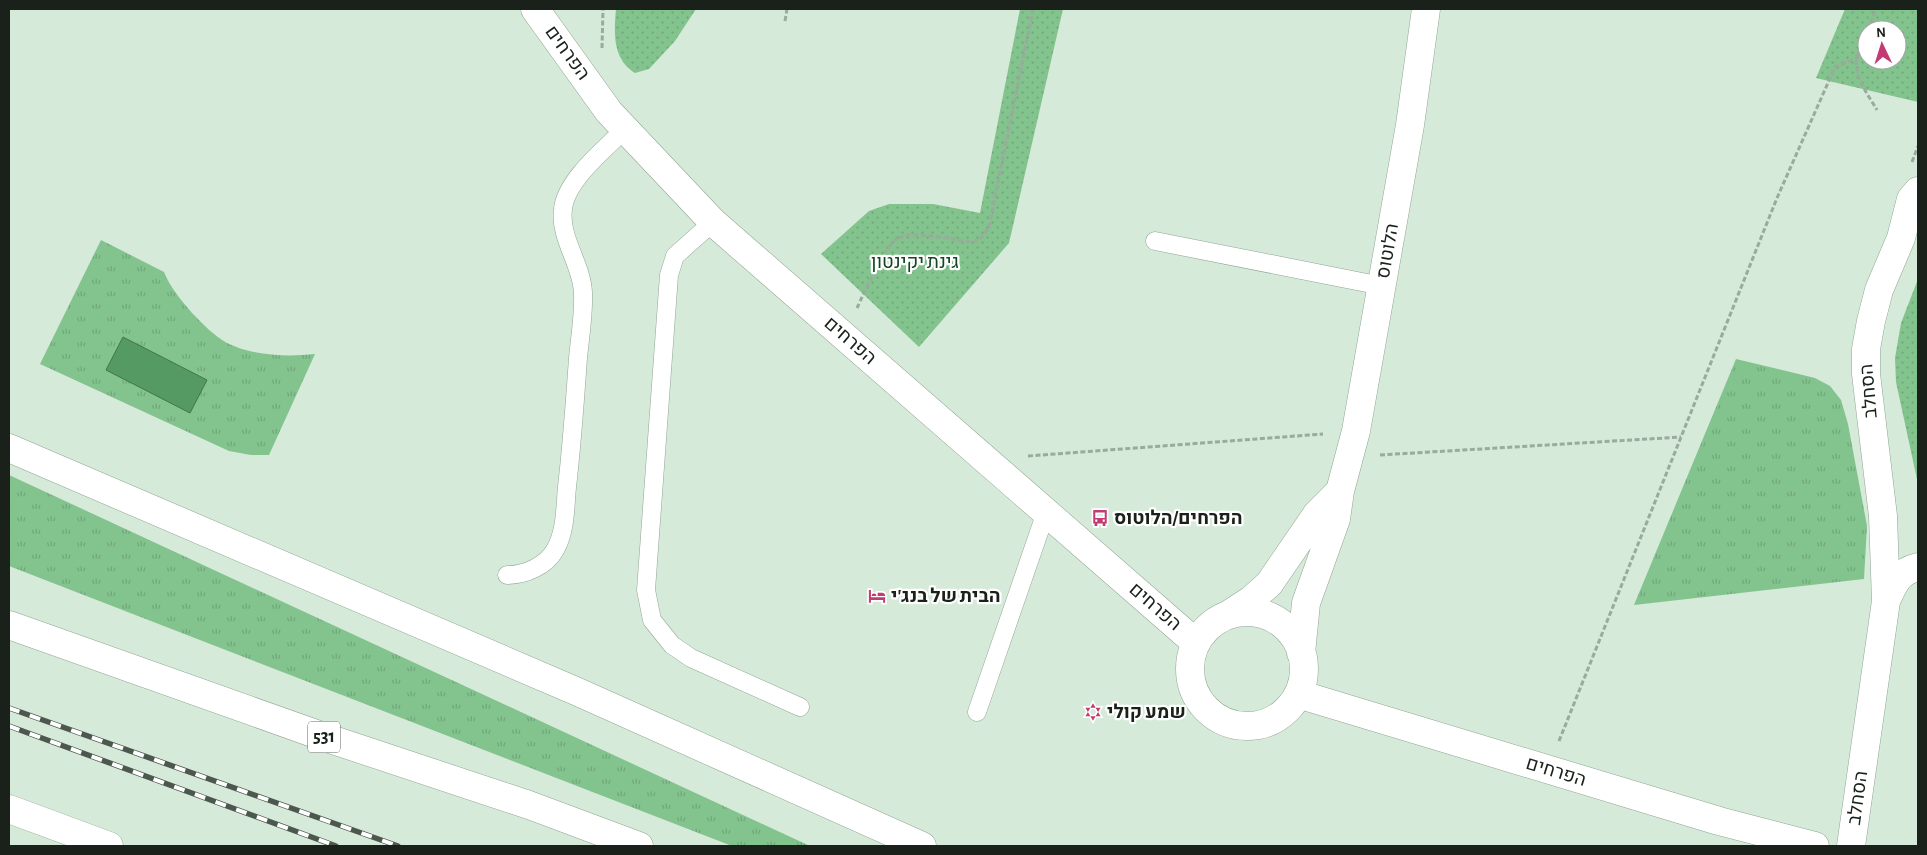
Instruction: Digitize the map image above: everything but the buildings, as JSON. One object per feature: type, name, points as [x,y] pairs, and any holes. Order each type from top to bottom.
[{"type":"main road","name":"הפרחים","points":[[535,9],[609,112],[713,222],[1196,643]]},
{"type":"main road","name":"הלוטוס","points":[[1301,654],[1306,603],[1336,519],[1340,491],[1353,444],[1410,125],[1426,9]]},
{"type":"main road","name":"הסחלב","points":[[1852,846],[1886,601],[1883,516],[1866,374],[1866,349],[1879,290],[1901,238],[1911,200],[1918,192]]},
{"type":"main road","points":[[9,448],[560,684],[922,846]]},
{"type":"main road","points":[[1226,616],[1242,613],[1272,618],[1295,639],[1304,667],[1302,681],[1298,694],[1288,709],[1274,719],[1258,725],[1241,726],[1224,722],[1208,712],[1197,697],[1191,679],[1191,661],[1196,643],[1214,622],[1251,600],[1269,584],[1317,514],[1340,491]]},
{"type":"main road","name":"הסחלב","points":[[1886,601],[1896,580],[1907,570],[1918,567]]},
{"type":"main road","name":"531","points":[[9,625],[321,736],[529,805],[639,846]]},
{"type":"main road","name":"הפרחים","points":[[1298,694],[1720,821],[1815,846]]},
{"type":"main road","points":[[9,810],[109,846]]},
{"type":"lane","points":[[507,574],[518,575],[540,566],[555,550],[563,528],[583,293],[576,260],[564,231],[563,209],[570,188],[624,129]]},
{"type":"lane","points":[[713,222],[675,256],[669,275],[646,590],[652,620],[672,645],[691,658],[800,707]]},
{"type":"lane","points":[[1154,241],[1382,286]]},
{"type":"lane","points":[[977,712],[1046,512]]},
{"type":"path","points":[[602,51],[603,9]]},
{"type":"path","points":[[785,21],[787,9]]},
{"type":"path","points":[[843,335],[884,255],[891,244],[898,238],[919,235],[971,242],[978,241],[984,235],[988,227],[1033,9]]},
{"type":"path","points":[[1547,769],[1777,198],[1835,66],[1857,58]]},
{"type":"path","points":[[1858,70],[1861,82],[1877,110]]},
{"type":"path","points":[[984,459],[1353,444],[1681,437]]},
{"type":"green space","points":[[616,9],[696,9],[675,41],[649,69],[635,73],[627,67],[618,53],[615,36]]},
{"type":"green space","name":"גינת יקינטון","points":[[1020,9],[1063,9],[1009,243],[919,347],[821,254],[869,211],[889,204],[933,204],[980,213]]},
{"type":"green space","points":[[1845,9],[1918,9],[1918,102],[1816,78]]},
{"type":"green space","points":[[101,240],[164,272],[166,278],[192,313],[213,333],[227,343],[259,353],[315,354],[269,455],[251,455],[229,451],[40,364]]},
{"type":"green space","points":[[1918,279],[1918,484],[1896,382],[1895,358],[1901,323]]},
{"type":"green space","points":[[1736,359],[1815,378],[1830,386],[1841,400],[1848,424],[1867,526],[1864,579],[1634,605]]},
{"type":"green space","points":[[9,475],[810,846],[732,846],[9,566]]},
{"type":"shaded area","points":[[123,337],[207,380],[190,413],[106,370]]},
{"type":"railway","points":[[9,708],[398,846]]},
{"type":"railway","points":[[9,726],[336,846]]},
{"type":"place","name":"הפרחים/הלוטוס","points":[[1100,518]]},
{"type":"place","name":"הבית של בנג'י","points":[[877,596]]},
{"type":"place","name":"שמע קולי","points":[[1093,712]]}]
